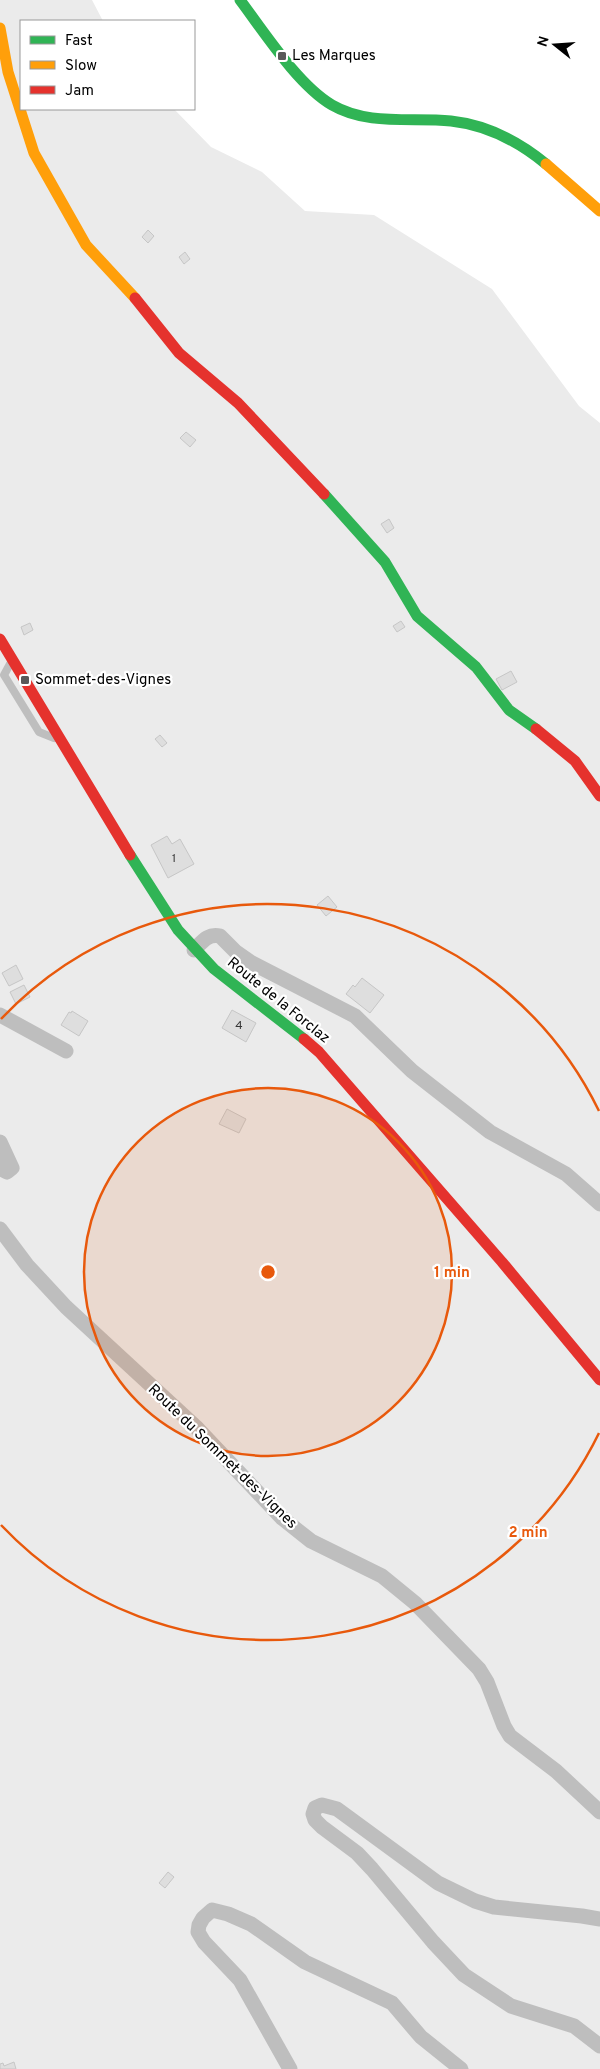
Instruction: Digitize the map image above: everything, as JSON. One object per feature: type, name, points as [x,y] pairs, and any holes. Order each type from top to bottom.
[{"type":"main road","points":[[240,0],[299,78],[317,96],[332,106],[352,114],[371,118],[459,122],[496,132],[511,139],[530,152],[600,211]]},
{"type":"main road","points":[[0,28],[8,72],[20,109]]},
{"type":"main road","points":[[20,110],[34,153],[86,245],[131,293],[179,353],[238,403],[353,525],[385,562],[404,596],[418,616],[476,667],[509,710],[549,738],[575,761],[600,796]]},
{"type":"main road","name":"Route de la Forclaz","points":[[0,640],[146,882],[178,930],[194,950],[224,977],[297,1032],[320,1052],[497,1257],[600,1380]]},
{"type":"street","points":[[194,950],[212,935],[220,936],[236,952],[252,963],[349,1012],[372,1031],[412,1071],[490,1132],[566,1174],[600,1204]]},
{"type":"street","points":[[0,1015],[66,1051]]},
{"type":"street","points":[[0,1142],[12,1168],[8,1172],[0,1168]]},
{"type":"street","name":"Route du Sommet-des-Vignes","points":[[0,1229],[27,1265],[66,1307],[196,1427],[282,1518],[311,1541],[382,1576],[415,1603],[479,1669],[487,1682],[504,1726],[510,1736],[556,1771],[600,1812]]},
{"type":"street","points":[[600,1919],[494,1907],[474,1901],[438,1883],[396,1854],[364,1826],[337,1808],[322,1805],[315,1808],[313,1814],[315,1820],[367,1864],[433,1942],[464,1975],[511,2006],[574,2026],[600,2046]]},
{"type":"street","points":[[290,2069],[240,1980],[204,1942],[198,1932],[198,1925],[212,1910],[228,1914],[251,1924],[305,1962],[392,2003],[421,2037],[461,2069]]},
{"type":"shaded area","points":[[0,0],[92,0],[102,20],[20,20],[20,110],[175,110],[211,147],[262,172],[305,211],[374,215],[492,289],[579,406],[600,423],[600,2069],[0,2069]]},
{"type":"building","points":[[148,230],[154,236],[148,243],[142,237]]},
{"type":"building","points":[[185,252],[190,259],[184,264],[179,257]]},
{"type":"building","points":[[186,432],[196,440],[190,447],[180,438]]},
{"type":"building","points":[[389,519],[394,528],[387,533],[381,524]]},
{"type":"building","points":[[401,621],[405,627],[397,632],[393,626]]},
{"type":"building","points":[[30,623],[33,630],[24,635],[21,627]]},
{"type":"building","points":[[511,671],[517,682],[502,690],[496,679]]},
{"type":"building","points":[[160,735],[167,743],[162,747],[155,739]]},
{"type":"building","points":[[167,836],[172,844],[180,839],[194,864],[168,878],[151,845]]},
{"type":"building","points":[[328,896],[337,907],[326,916],[317,905]]},
{"type":"building","points":[[16,965],[23,979],[9,986],[2,973]]},
{"type":"building","points":[[362,978],[384,995],[370,1013],[346,994]]},
{"type":"building","points":[[24,985],[30,997],[16,1004],[10,992]]},
{"type":"building","points":[[232,1010],[256,1023],[246,1042],[222,1028]]},
{"type":"building","points":[[72,1011],[88,1021],[79,1036],[61,1025],[69,1012],[71,1013]]},
{"type":"building","points":[[227,1109],[246,1119],[239,1133],[219,1124]]},
{"type":"building","points":[[168,1872],[174,1877],[165,1888],[159,1883]]},
{"type":"building","points":[[14,2062],[16,2069],[0,2069],[0,2064],[3,2063],[4,2066]]},
{"type":"traffic: fast","points":[[240,0],[294,71],[319,96],[332,105],[360,116],[451,121],[478,126],[513,141],[546,164]]},
{"type":"traffic: fast","points":[[324,494],[385,562],[417,616],[476,667],[509,710],[536,729]]},
{"type":"traffic: fast","points":[[130,855],[178,930],[214,969],[304,1039]]},
{"type":"traffic: slow","points":[[0,28],[8,72],[20,109]]},
{"type":"traffic: slow","points":[[20,110],[34,153],[86,245],[135,298]]},
{"type":"traffic: slow","points":[[546,164],[600,211]]},
{"type":"traffic: jam","points":[[135,298],[179,353],[238,403],[324,494]]},
{"type":"traffic: jam","points":[[0,639],[130,855]]},
{"type":"traffic: jam","points":[[536,729],[575,761],[600,796]]},
{"type":"traffic: jam","points":[[304,1039],[319,1052],[502,1262],[600,1380]]},
{"type":"place","name":"Les Marques","points":[[282,56]]},
{"type":"place","name":"Sommet-des-Vignes","points":[[25,680]]}]
